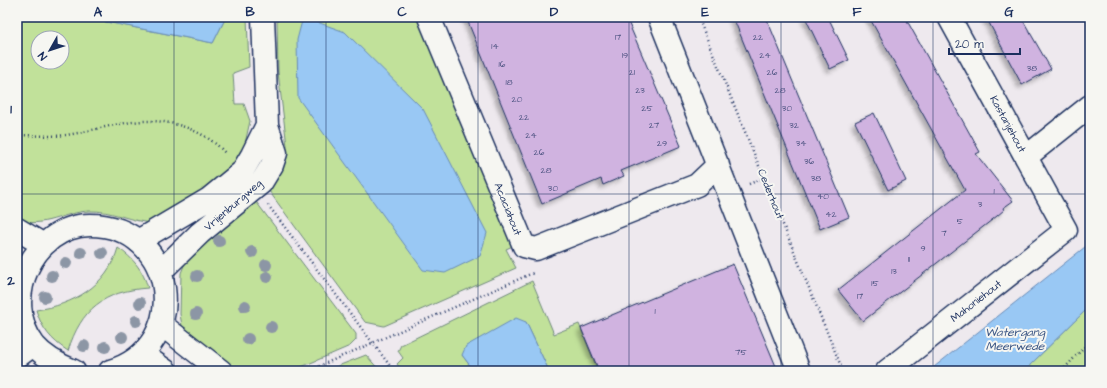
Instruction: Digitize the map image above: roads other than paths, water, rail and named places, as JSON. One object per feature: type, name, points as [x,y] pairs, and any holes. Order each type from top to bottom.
[{"type":"street","name":"Vrijenburgweg","points":[[161,271],[200,232],[261,183],[272,165],[276,153],[266,125],[263,17]]},
{"type":"street","name":"Acaciahout","points":[[429,17],[524,246],[536,249],[697,185],[718,165]]},
{"type":"street","points":[[659,17],[799,371]]},
{"type":"street","name":"Kastanjehout","points":[[949,17],[1066,230]]},
{"type":"street","points":[[1026,157],[1090,106]]},
{"type":"street","name":"Vrijenburgweg","points":[[138,241],[209,199],[242,172],[266,125]]},
{"type":"street","points":[[74,371],[60,366],[46,357],[25,351],[26,332],[18,303],[20,271],[42,244],[72,228],[90,225],[107,227],[123,232],[138,241],[155,260],[161,271],[166,298],[162,325],[154,341],[142,354],[127,364],[110,371]]},
{"type":"street","points":[[17,229],[42,244]]},
{"type":"street","name":"Mahoniehout","points":[[887,371],[1066,230]]},
{"type":"street","points":[[162,325],[221,371]]},
{"type":"street","points":[[142,354],[166,371]]},
{"type":"water","points":[[81,17],[223,17],[224,21],[213,43]]},
{"type":"water","points":[[303,17],[345,32],[423,109],[487,233],[480,256],[445,273],[423,270],[298,98],[297,40]]},
{"type":"water","name":"Watergang Meerwede","points":[[1090,243],[1090,306],[1030,365],[1027,371],[929,371]]},
{"type":"water","points":[[516,318],[526,322],[549,371],[474,371],[462,355],[466,346]]}]
